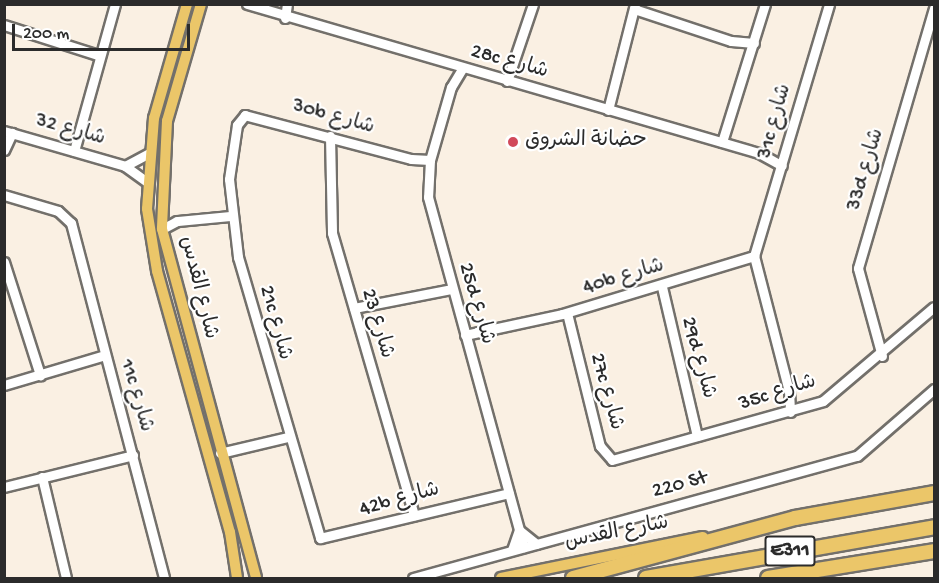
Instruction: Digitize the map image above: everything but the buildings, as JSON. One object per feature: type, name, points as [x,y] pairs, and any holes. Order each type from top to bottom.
[{"type":"highway","points":[[893,499],[934,486]]},
{"type":"highway","points":[[573,579],[742,532],[893,499],[934,493]]},
{"type":"highway","name":"E311","points":[[646,579],[934,527]]},
{"type":"highway","name":"E311","points":[[768,579],[934,551]]},
{"type":"main road","name":"شارع القدس","points":[[187,4],[161,89],[149,153],[147,209],[157,272],[230,532],[239,579]]},
{"type":"main road","name":"شارع القدس","points":[[201,4],[167,121],[162,229],[169,270],[255,577]]},
{"type":"main road","points":[[147,209],[161,270],[169,270]]},
{"type":"main road","name":"شارع القدس","points":[[501,579],[742,532]]},
{"type":"street","points":[[78,152],[80,133],[99,51],[115,4]]},
{"type":"street","name":"28c شارع","points":[[247,4],[280,17],[727,143],[763,154],[782,166]]},
{"type":"street","points":[[280,17],[282,4]]},
{"type":"street","points":[[280,17],[287,4]]},
{"type":"street","points":[[511,83],[533,4]]},
{"type":"street","points":[[727,143],[765,4]]},
{"type":"street","name":"31c شارع","points":[[753,256],[786,154],[829,4]]},
{"type":"street","name":"33d شارع","points":[[882,357],[858,268],[932,12],[930,4]]},
{"type":"street","points":[[605,109],[634,10],[656,19],[753,47]]},
{"type":"street","points":[[4,25],[99,51]]},
{"type":"street","name":"25d شارع","points":[[450,66],[451,87]]},
{"type":"street","name":"25d شارع","points":[[462,69],[451,87],[430,165],[430,207],[524,547]]},
{"type":"street","name":"30b شارع","points":[[245,115],[430,165]]},
{"type":"street","name":"21c شارع","points":[[245,115],[237,125],[231,153],[231,216],[287,437],[320,538]]},
{"type":"street","points":[[4,150],[7,132]]},
{"type":"street","name":"شارع 32","points":[[7,132],[124,166],[147,182]]},
{"type":"street","name":"شارع 23","points":[[335,138],[329,160],[332,233],[410,516]]},
{"type":"street","name":"شارع 32","points":[[124,166],[149,153]]},
{"type":"street","name":"28c شارع","points":[[763,154],[786,154]]},
{"type":"street","name":"11c شارع","points":[[6,197],[58,211],[72,226],[165,577]]},
{"type":"street","points":[[162,229],[177,221],[231,216]]},
{"type":"street","points":[[753,256],[789,391],[790,412]]},
{"type":"street","name":"40b شارع","points":[[465,335],[494,332],[564,314],[659,287],[753,256]]},
{"type":"street","points":[[4,262],[6,279],[36,376]]},
{"type":"street","points":[[355,312],[450,285]]},
{"type":"street","name":"29d شارع","points":[[659,287],[701,435]]},
{"type":"street","name":"35c شارع","points":[[605,456],[621,459],[790,412],[831,397],[882,357],[934,307]]},
{"type":"street","name":"27c شارع","points":[[564,314],[605,456]]},
{"type":"street","name":"40b شارع","points":[[468,345],[494,332]]},
{"type":"street","points":[[876,335],[891,349]]},
{"type":"street","points":[[4,385],[105,357]]},
{"type":"street","name":"220 St","points":[[413,579],[857,456],[934,389]]},
{"type":"street","points":[[789,391],[800,408]]},
{"type":"street","points":[[220,453],[287,437]]},
{"type":"street","points":[[4,487],[132,451]]},
{"type":"street","points":[[38,478],[65,578]]},
{"type":"street","name":"42b شارع","points":[[320,538],[508,489]]},
{"type":"street","points":[[512,550],[519,530],[536,544]]},
{"type":"place","name":"حضانة الشروق","points":[[513,142]]}]
